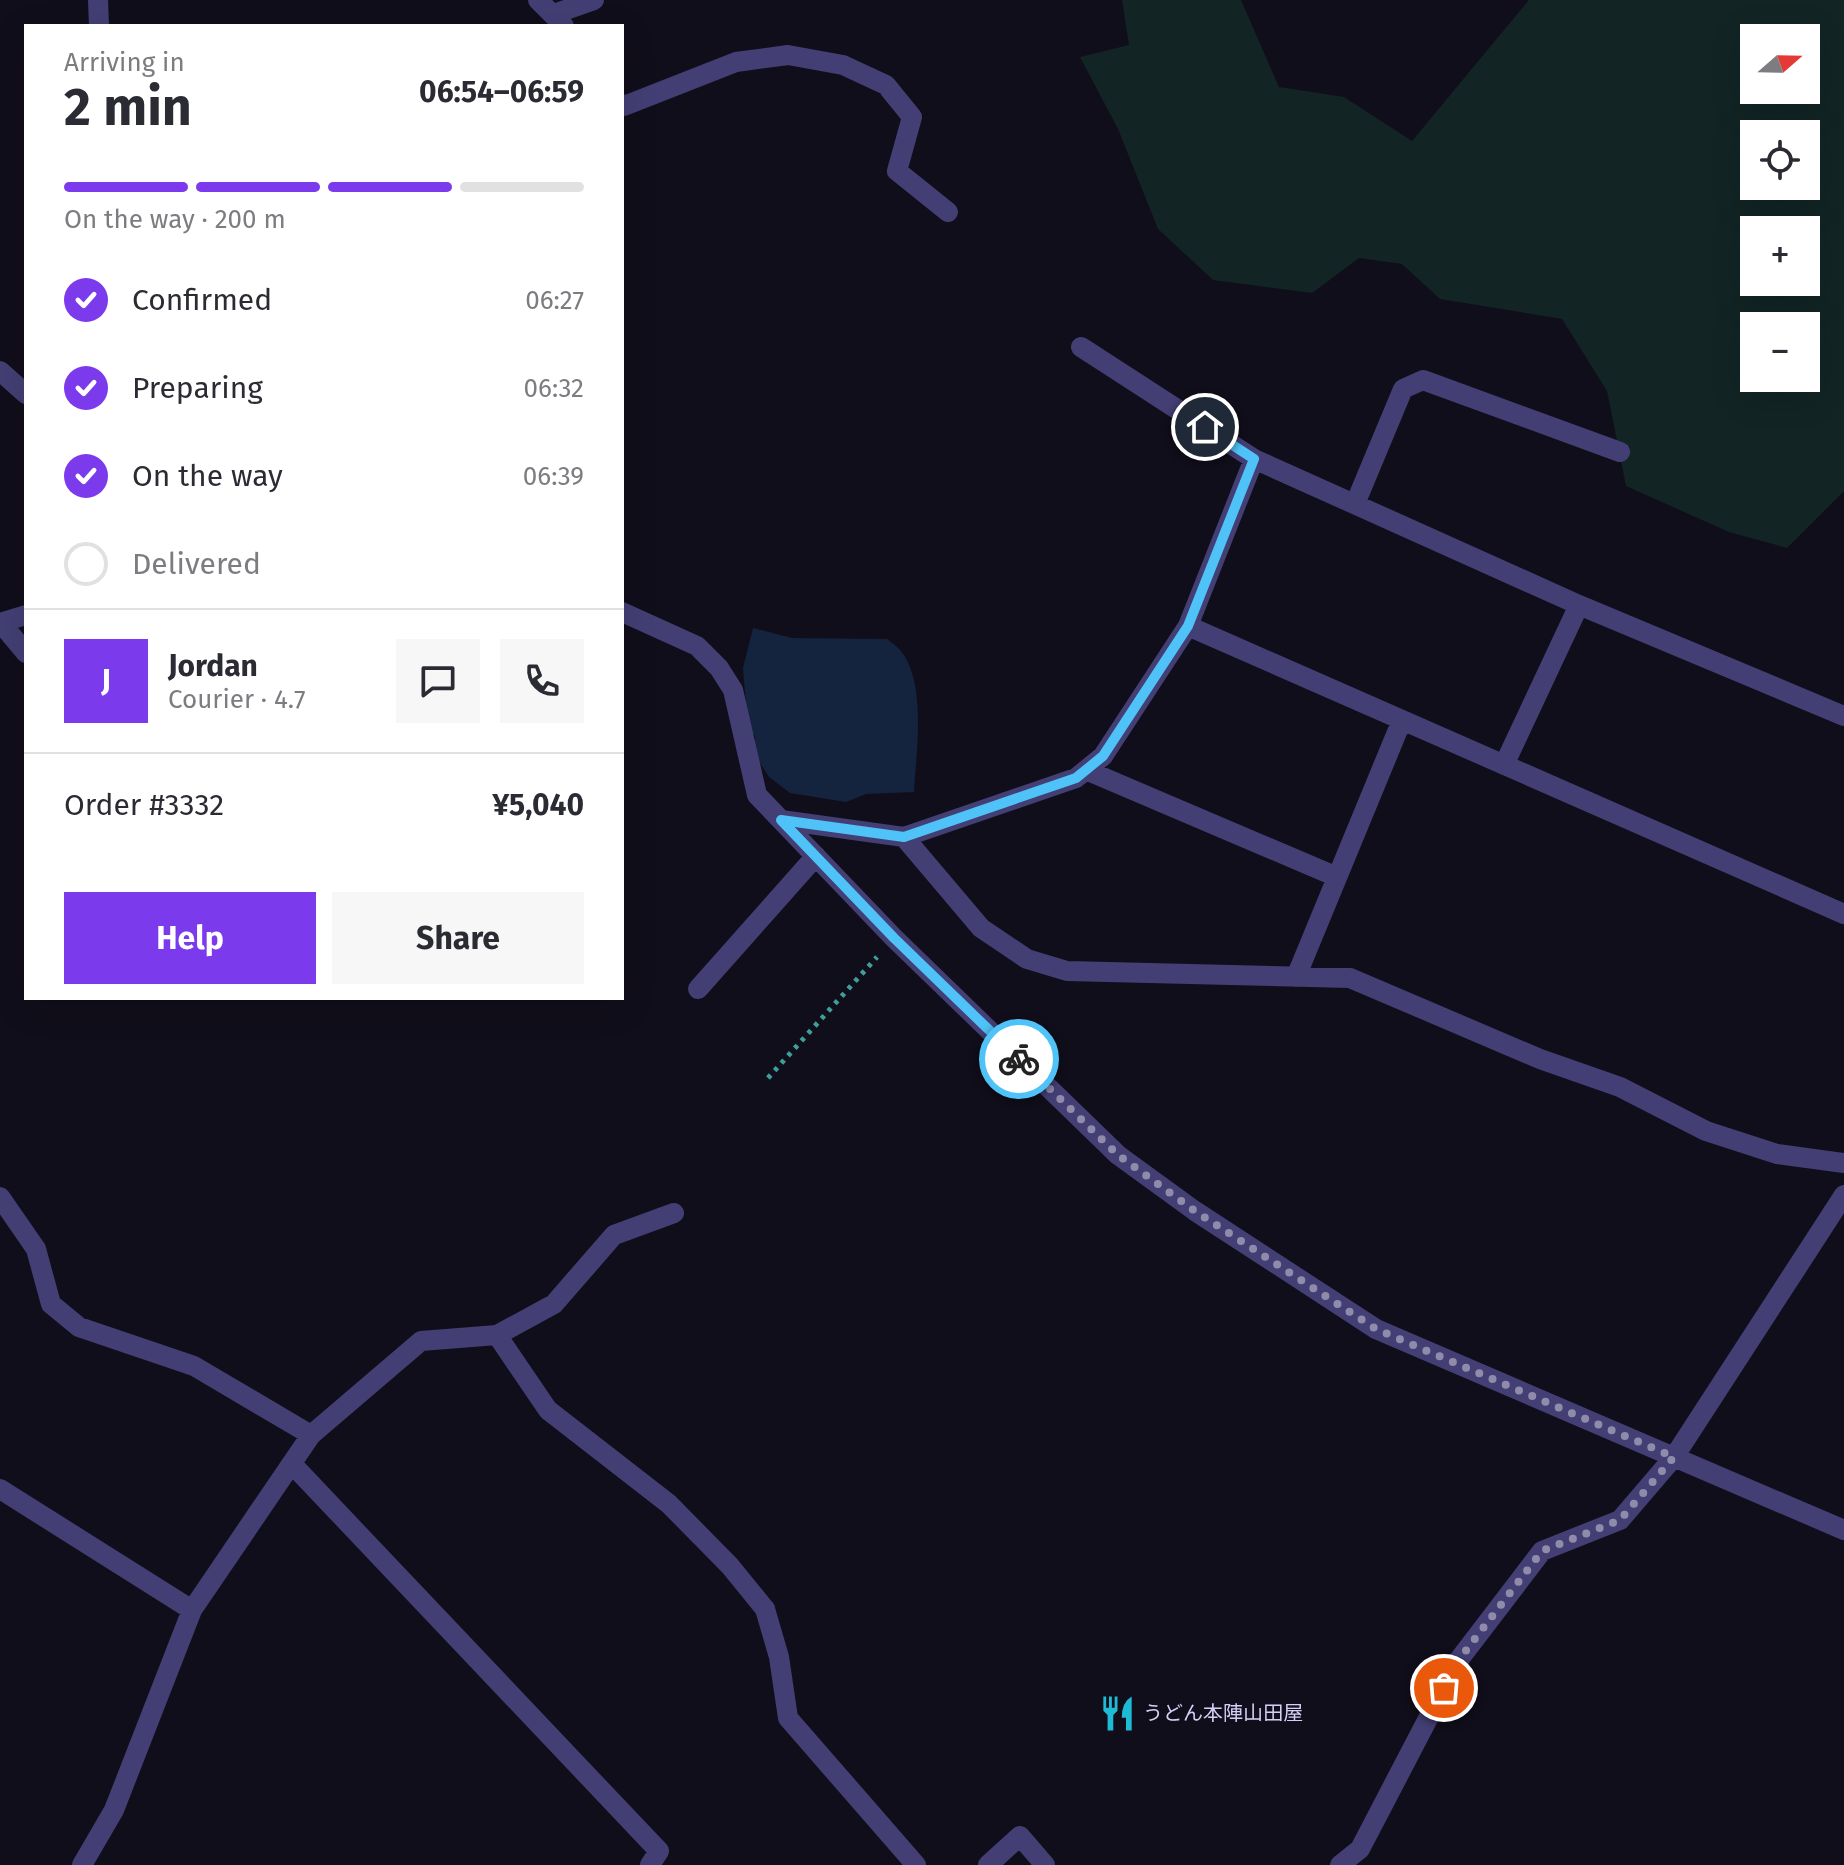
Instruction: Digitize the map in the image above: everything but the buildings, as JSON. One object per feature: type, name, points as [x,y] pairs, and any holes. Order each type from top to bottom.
[{"type":"street","points":[[98,0],[99,24]]},
{"type":"street","points":[[538,0],[559,20],[594,0]]},
{"type":"street","points":[[624,106],[736,62],[788,55],[843,65],[886,85],[912,117],[897,171],[948,212]]},
{"type":"street","points":[[1081,347],[1254,459],[1579,605],[1844,716]]},
{"type":"street","points":[[0,371],[24,392]]},
{"type":"street","points":[[1355,504],[1403,389],[1423,380],[1620,452]]},
{"type":"street","points":[[781,820],[904,837],[1076,778],[1103,756],[1188,626],[1254,459]]},
{"type":"street","points":[[1504,765],[1579,605]]},
{"type":"street","points":[[624,613],[697,646],[719,668],[733,690],[757,795],[894,938],[1118,1155],[1195,1211],[1376,1329],[1844,1530]]},
{"type":"street","points":[[24,616],[1,623],[24,651]]},
{"type":"street","points":[[1188,626],[1844,914]]},
{"type":"street","points":[[1296,977],[1402,720]]},
{"type":"street","points":[[1086,770],[1337,877]]},
{"type":"street","points":[[904,837],[981,928],[1027,959],[1067,971],[1350,978],[1540,1059],[1620,1087],[1706,1131],[1777,1154],[1844,1163]]},
{"type":"street","points":[[698,989],[816,856]]},
{"type":"street","points":[[1340,1865],[1363,1857],[1458,1661],[1542,1551],[1620,1520],[1674,1457],[1844,1195]]},
{"type":"street","points":[[0,1197],[36,1249],[51,1304],[79,1327],[194,1366],[311,1435]]},
{"type":"street","points":[[82,1865],[114,1810],[192,1610],[311,1435],[421,1341],[497,1335],[554,1304],[614,1235],[674,1213]]},
{"type":"street","points":[[497,1335],[548,1410],[669,1504],[730,1566],[765,1609],[779,1657],[788,1718],[916,1865]]},
{"type":"street","points":[[292,1464],[659,1851],[650,1865]]},
{"type":"street","points":[[0,1489],[192,1610]]},
{"type":"street","points":[[988,1865],[1020,1836],[1045,1865]]},
{"type":"path","points":[[768,1078],[894,938]]},
{"type":"shaded area","points":[[1122,0],[1241,0],[1279,87],[1344,97],[1412,141],[1529,0],[1844,0],[1844,491],[1787,548],[1729,532],[1626,486],[1607,391],[1562,319],[1440,299],[1402,264],[1359,258],[1312,293],[1213,280],[1158,229],[1118,129],[1080,57],[1129,45]]},
{"type":"water","points":[[753,628],[792,638],[887,639],[900,650],[909,665],[917,700],[914,792],[866,794],[846,802],[790,793],[769,777],[755,755],[755,736],[748,728],[743,668]]},
{"type":"way so far","points":[[1019,1059],[1118,1155],[1195,1211],[1376,1329],[1674,1457],[1620,1520],[1542,1551],[1458,1661],[1444,1688]]},
{"type":"place","name":"うどん本陣山田屋","points":[[1117,1713]]},
{"type":"route","points":[[1019,1059],[894,938],[781,820],[904,837],[1076,778],[1103,756],[1188,626],[1254,459],[1205,427]]}]
